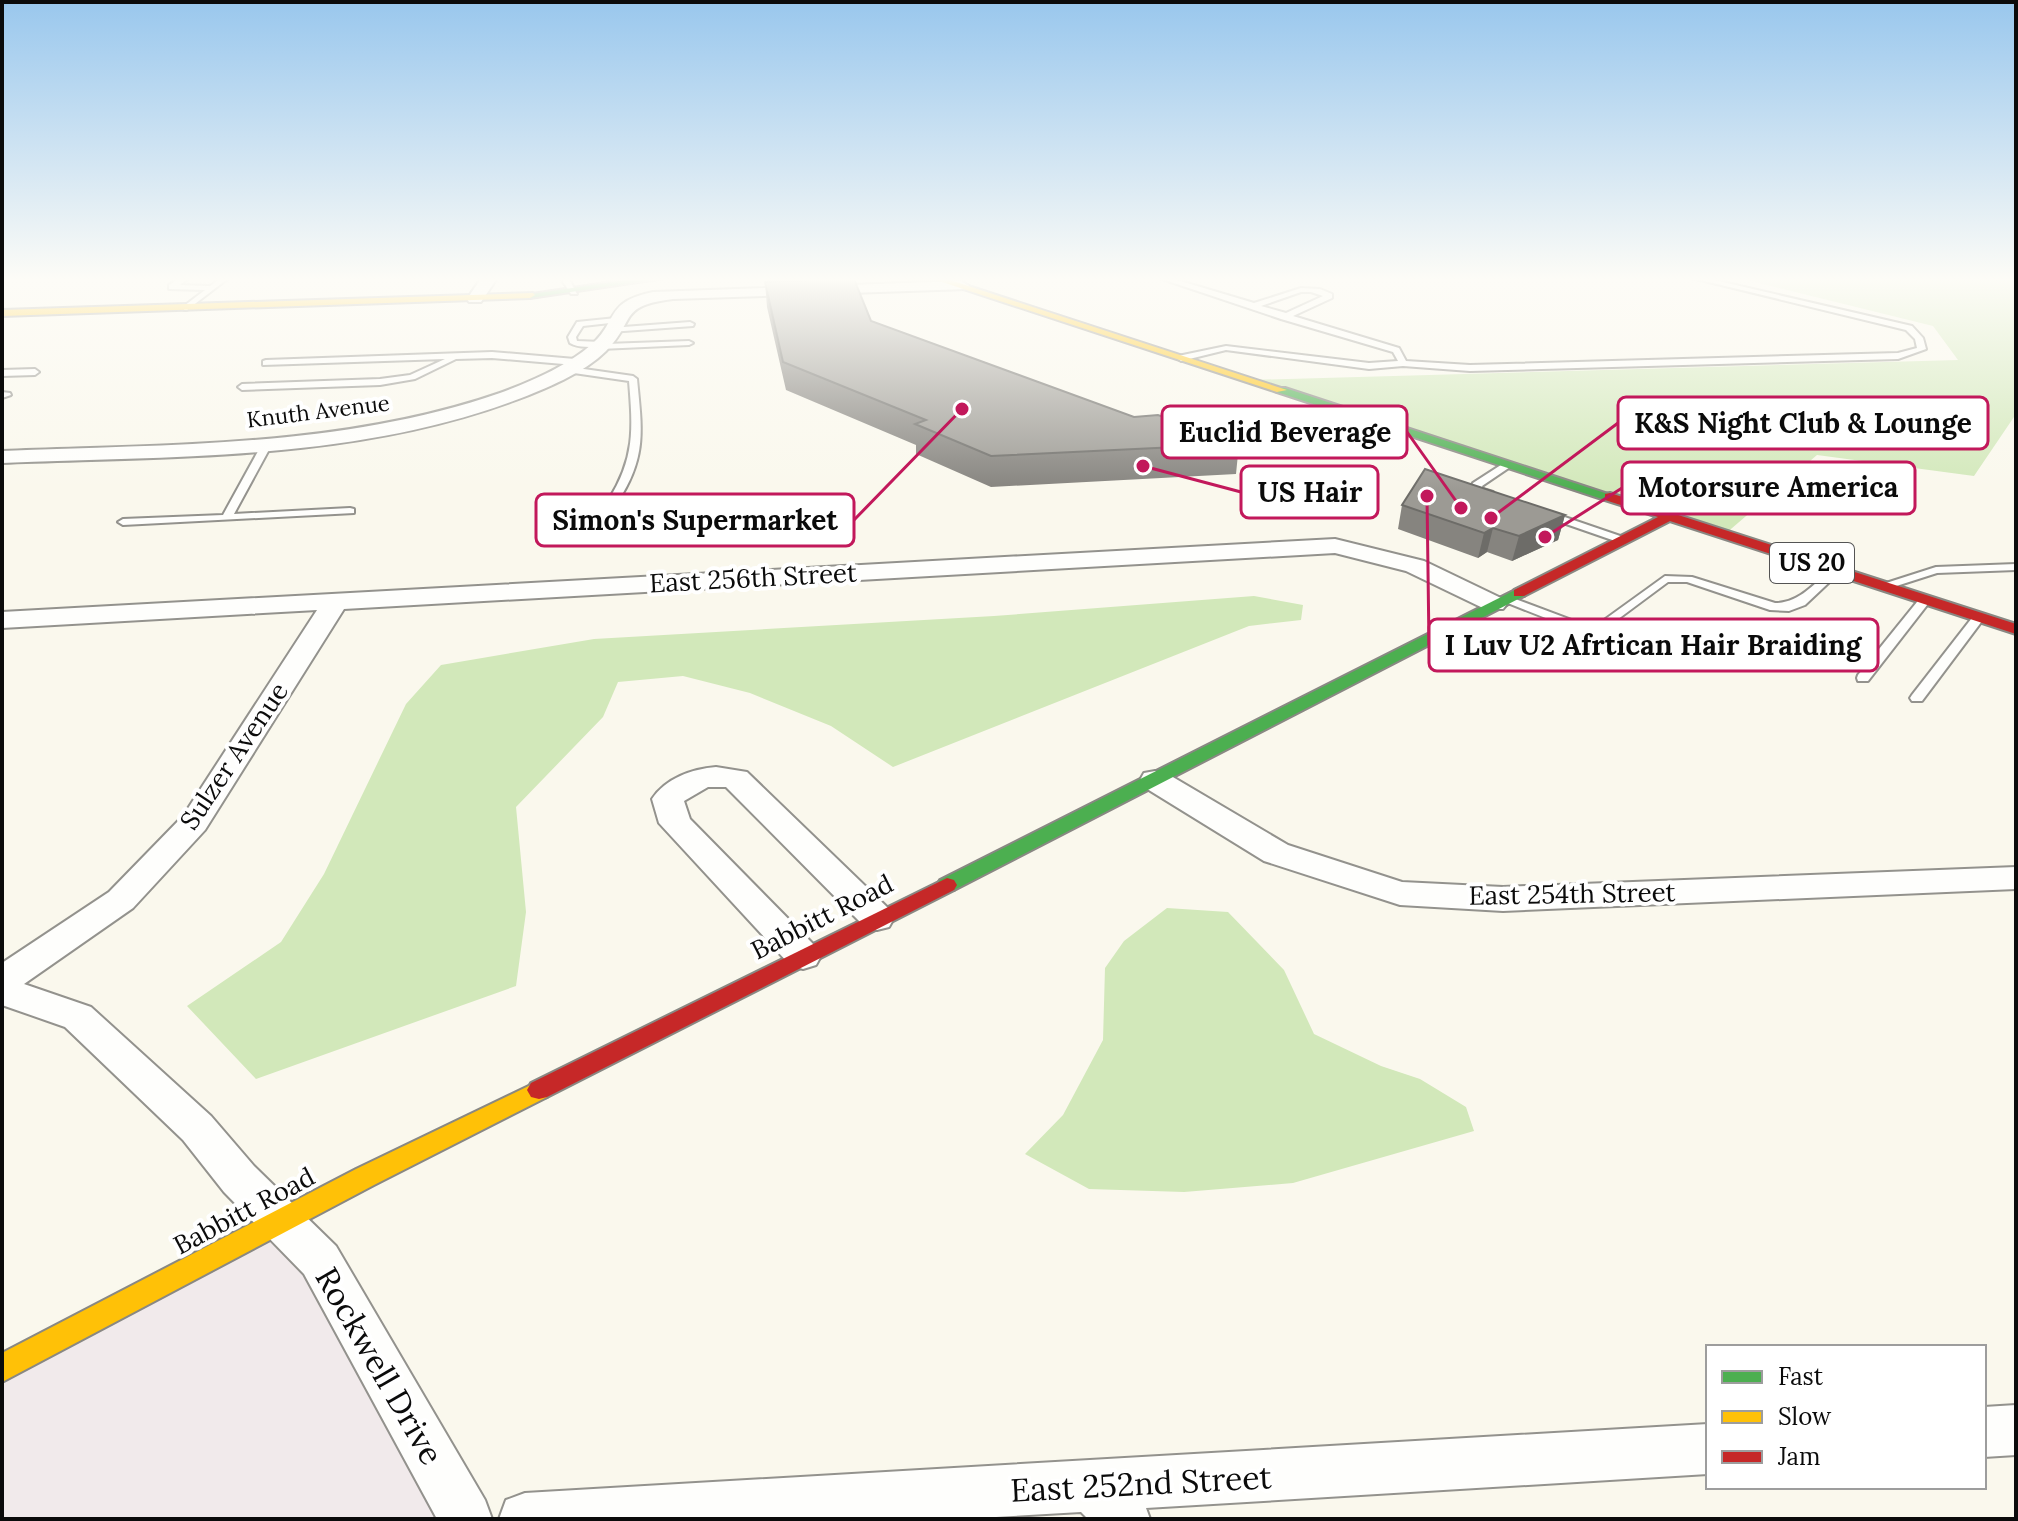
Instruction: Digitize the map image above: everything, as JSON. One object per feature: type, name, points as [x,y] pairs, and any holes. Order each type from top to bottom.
[{"type":"main road","name":"US 20","points":[[1150,348],[2016,629]]},
{"type":"main road","name":"Babbitt Road","points":[[2,1368],[281,1221],[1668,517]]},
{"type":"street","name":"Knuth Avenue","points":[[2,457],[267,444],[371,432],[452,414],[508,396],[569,365],[591,348]]},
{"type":"street","name":"East 256th Street","points":[[2,620],[1335,546],[1415,566],[1499,602]]},
{"type":"street","name":"Sulzer Avenue","points":[[2,981],[121,900],[194,823],[335,602]]},
{"type":"street","points":[[803,956],[675,823],[668,799],[686,782],[714,774],[736,779],[877,918]]},
{"type":"street","name":"East 254th Street","points":[[1155,780],[1276,853],[1400,893],[1503,899],[2016,878]]},
{"type":"street","name":"Rockwell Drive","points":[[2,991],[78,1017],[197,1128],[239,1179],[320,1260],[466,1519]]},
{"type":"street","points":[[1986,1432],[2016,1430]]},
{"type":"street","name":"East 252nd Street","points":[[525,1519],[1108,1503],[1706,1449]]},
{"type":"lane","points":[[1181,358],[1226,348],[1369,366],[1403,363],[1470,368],[1898,356],[1922,348]]},
{"type":"lane","points":[[1389,348],[1396,350],[1403,363]]},
{"type":"lane","points":[[266,363],[518,355],[633,379],[638,449],[633,468],[613,501]]},
{"type":"lane","points":[[242,387],[380,382],[412,377],[460,356]]},
{"type":"lane","points":[[2,373],[35,372]]},
{"type":"lane","points":[[227,518],[267,444]]},
{"type":"lane","points":[[1502,499],[1479,491],[1477,485],[1508,465]]},
{"type":"lane","points":[[123,522],[350,511]]},
{"type":"lane","points":[[1538,511],[1622,540]]},
{"type":"lane","points":[[1885,587],[1936,570],[2016,567]]},
{"type":"lane","points":[[1499,602],[1594,633],[1665,579],[1688,579],[1774,607],[1789,607],[1801,602],[1835,571]]},
{"type":"lane","points":[[1863,678],[1925,600]]},
{"type":"lane","points":[[1917,698],[1979,617]]},
{"type":"shaded area","points":[[281,1221],[466,1519],[2,1519],[2,1366]]},
{"type":"green space","points":[[1949,348],[2016,348],[2016,414],[1974,476],[1817,455],[1724,535],[1249,380],[1958,360]]},
{"type":"green space","points":[[1254,596],[1303,605],[1301,620],[1249,626],[893,767],[831,726],[750,693],[683,676],[618,682],[603,717],[516,807],[526,912],[516,986],[256,1079],[187,1006],[281,942],[324,874],[406,704],[441,665],[594,639],[994,616]]},
{"type":"green space","points":[[1167,908],[1228,912],[1284,970],[1314,1034],[1381,1066],[1420,1079],[1466,1107],[1474,1131],[1293,1183],[1184,1192],[1089,1189],[1025,1154],[1063,1115],[1103,1040],[1105,968],[1124,941]]},
{"type":"building","points":[[780,348],[945,348],[1134,417],[1158,415],[1239,444],[991,456],[915,424],[926,420],[783,362]]},
{"type":"building","points":[[1425,469],[1565,515],[1519,536],[1493,528],[1484,533],[1402,505]]},
{"type":"traffic: fast","points":[[1281,390],[1610,497]]},
{"type":"traffic: fast","points":[[947,885],[1519,593]]},
{"type":"traffic: slow","points":[[1151,348],[1281,390]]},
{"type":"traffic: slow","points":[[2,1368],[365,1177],[539,1090]]},
{"type":"traffic: jam","points":[[1610,497],[2016,629]]},
{"type":"traffic: jam","points":[[1519,593],[1668,517]]},
{"type":"traffic: jam","points":[[539,1090],[947,885]]},
{"type":"place","name":"Simon's Supermarket","points":[[962,409]]},
{"type":"place","name":"US Hair","points":[[1143,466]]},
{"type":"place","name":"I Luv U2 Afrtican Hair Braiding","points":[[1427,496]]},
{"type":"place","name":"Euclid Beverage","points":[[1461,508]]},
{"type":"place","name":"K&S Night Club & Lounge","points":[[1491,518]]},
{"type":"place","name":"Motorsure America","points":[[1545,537]]}]
